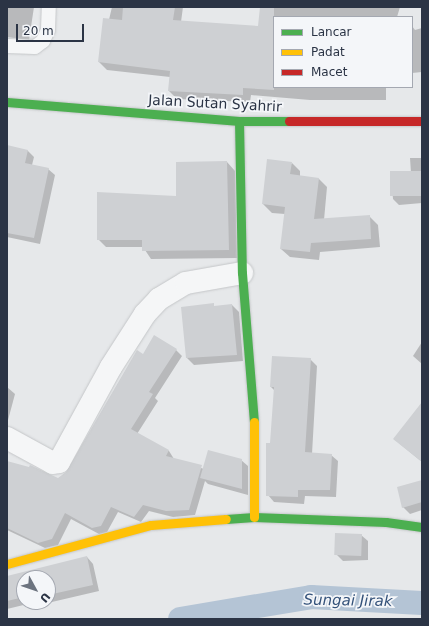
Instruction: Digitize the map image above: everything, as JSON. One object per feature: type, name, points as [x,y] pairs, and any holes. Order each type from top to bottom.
[{"type":"street","name":"Jalan Sutan Syahrir","points":[[7,102],[239,121],[422,121]]},
{"type":"street","points":[[239,121],[242,273],[254,400],[254,518]]},
{"type":"street","points":[[7,438],[53,463],[59,462],[111,367],[145,314],[159,299],[186,283],[242,273]]},
{"type":"street","points":[[7,564],[151,526],[254,518],[386,522],[422,527]]},
{"type":"lane","points":[[7,46],[35,47],[43,41],[48,30],[49,7]]},
{"type":"building","points":[[123,7],[175,7],[173,20],[258,26],[260,7],[274,7],[274,90],[243,88],[243,95],[168,91],[170,71],[98,62],[103,18],[122,20]]},
{"type":"building","points":[[7,145],[28,150],[25,163],[49,168],[34,238],[7,233]]},
{"type":"building","points":[[267,159],[292,162],[290,174],[319,178],[314,219],[370,215],[371,239],[311,243],[310,252],[280,249],[285,207],[262,204]]},
{"type":"building","points":[[227,161],[229,250],[142,251],[142,240],[97,240],[97,192],[176,196],[176,162]]},
{"type":"building","points":[[390,171],[422,171],[422,196],[390,196]]},
{"type":"building","points":[[214,303],[214,306],[232,304],[237,355],[186,358],[181,307]]},
{"type":"building","points":[[154,335],[177,349],[149,392],[153,394],[131,429],[169,450],[166,456],[202,465],[189,510],[166,511],[143,505],[134,517],[111,507],[101,526],[92,528],[65,513],[52,539],[38,543],[7,528],[7,461],[29,467],[30,465],[58,478],[66,472],[137,350],[143,354]]},
{"type":"building","points":[[272,356],[311,358],[305,452],[332,454],[330,490],[298,490],[298,497],[266,496],[266,443],[270,443],[274,387],[270,387]]},
{"type":"building","points":[[422,402],[422,462],[393,439]]},
{"type":"building","points":[[208,450],[242,459],[242,489],[200,478]]},
{"type":"building","points":[[422,480],[422,502],[402,508],[397,487]]},
{"type":"building","points":[[335,533],[362,534],[361,556],[334,555]]},
{"type":"building","points":[[87,556],[93,585],[56,593],[56,570],[31,570]]},
{"type":"building","points":[[16,574],[16,599],[7,601],[7,576]]},
{"type":"waterway","name":"Sungai Jirak","points":[[180,619],[311,597],[422,603]]},
{"type":"traffic: fast","points":[[7,102],[239,121],[289,121]]},
{"type":"traffic: fast","points":[[239,121],[242,273],[254,422]]},
{"type":"traffic: fast","points":[[226,519],[254,517],[386,522],[422,527]]},
{"type":"traffic: slow","points":[[254,422],[254,517]]},
{"type":"traffic: slow","points":[[7,564],[151,525],[226,519]]},
{"type":"traffic: jam","points":[[289,121],[422,121]]}]
